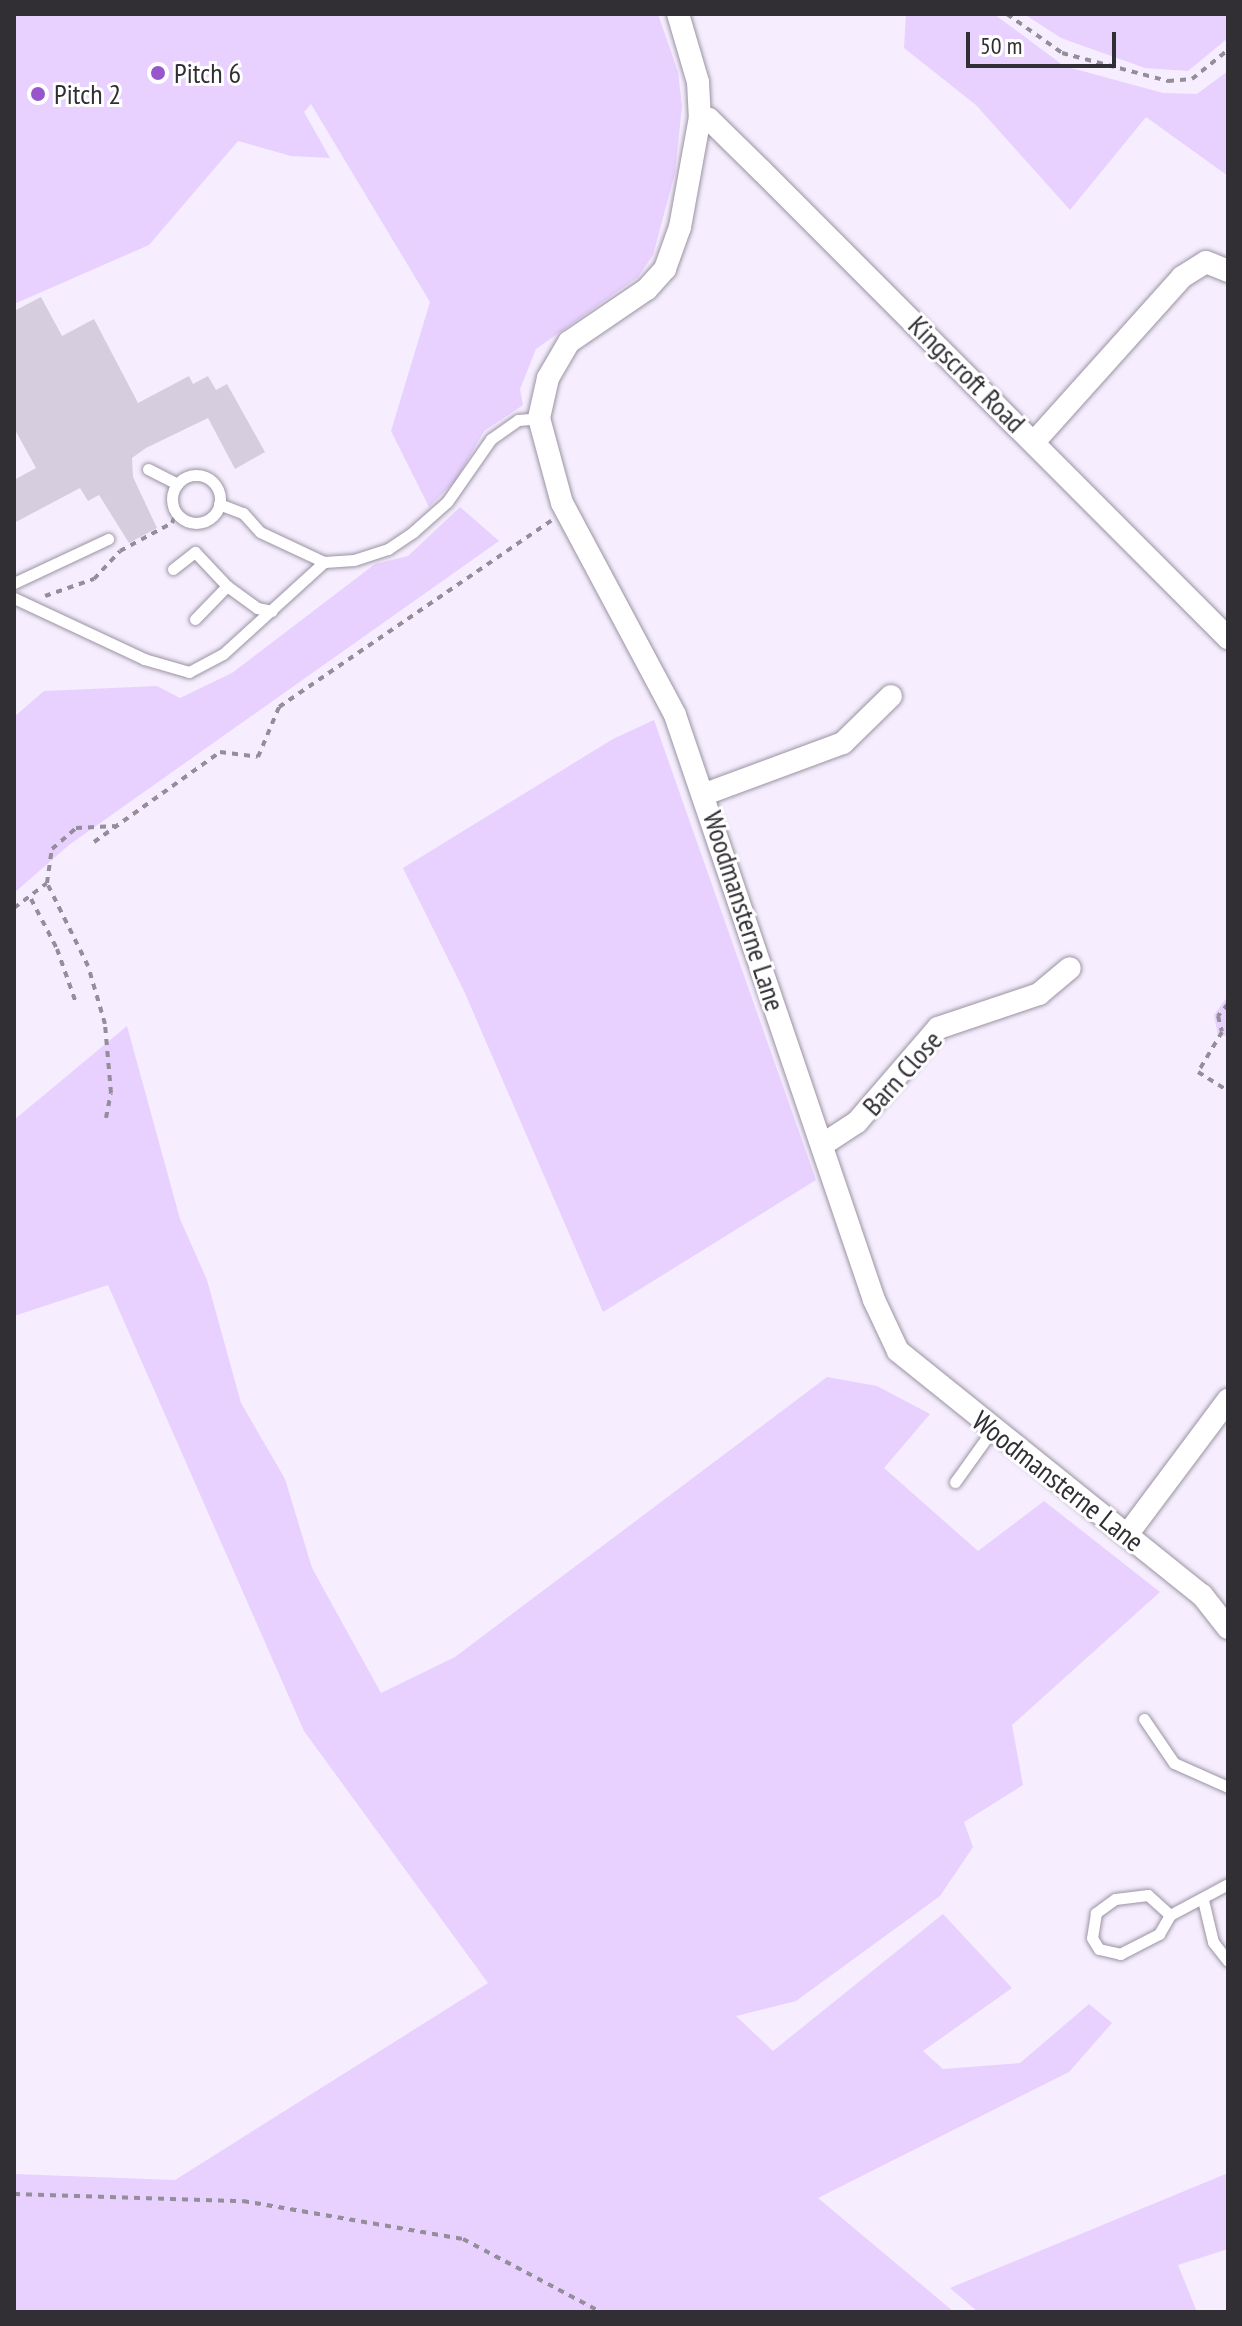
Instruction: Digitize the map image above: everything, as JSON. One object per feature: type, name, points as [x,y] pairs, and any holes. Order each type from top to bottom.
[{"type":"street","name":"Woodmansterne Lane","points":[[678,14],[698,82],[700,117],[680,227],[665,269],[647,289],[569,342],[548,378],[539,418],[567,512],[675,715],[705,794],[874,1300],[898,1351],[1202,1595],[1228,1628]]},
{"type":"street","name":"Kingscroft Road","points":[[700,117],[709,119],[1035,441],[1228,638]]},
{"type":"street","points":[[1035,441],[1182,277],[1206,262],[1228,271]]},
{"type":"street","points":[[705,794],[843,743],[891,696]]},
{"type":"street","name":"Barn Close","points":[[822,1145],[857,1122],[938,1028],[1039,994],[1070,968]]},
{"type":"street","points":[[1127,1535],[1228,1400]]},
{"type":"lane","points":[[19,601],[144,659],[189,672],[223,654],[324,562],[388,549],[447,502],[491,439],[518,420],[539,418]]},
{"type":"lane","points":[[148,469],[177,484]]},
{"type":"lane","points":[[191,476],[206,478],[217,489],[219,504],[205,522],[189,522],[176,513],[172,498],[177,484],[191,476]]},
{"type":"lane","points":[[219,504],[243,513],[260,532],[324,562]]},
{"type":"lane","points":[[14,583],[108,539]]},
{"type":"lane","points":[[173,569],[195,552],[227,586],[257,608],[272,611]]},
{"type":"lane","points":[[195,619],[227,586]]},
{"type":"lane","points":[[955,1482],[993,1429]]},
{"type":"lane","points":[[1144,1719],[1174,1763],[1228,1787]]},
{"type":"lane","points":[[1170,1915],[1148,1895],[1115,1899],[1096,1913],[1092,1938],[1099,1949],[1120,1954],[1159,1934],[1170,1915],[1228,1884]]},
{"type":"lane","points":[[1203,1900],[1213,1942],[1228,1961]]},
{"type":"path","points":[[1007,14],[1062,53],[1168,81],[1192,79],[1228,50]]},
{"type":"path","points":[[94,842],[220,752],[258,757],[279,707],[567,512]]},
{"type":"path","points":[[19,601],[94,579],[120,551],[172,523],[176,513]]},
{"type":"path","points":[[106,1118],[111,1093],[105,1024],[88,966],[47,883],[52,849],[76,828],[117,826]]},
{"type":"path","points":[[14,908],[31,899],[47,883]]},
{"type":"path","points":[[31,899],[57,949],[76,1003]]},
{"type":"path","points":[[1228,1004],[1218,1016],[1225,1031],[1198,1072],[1228,1091]]},
{"type":"path","points":[[14,2194],[243,2201],[463,2239],[601,2312]]},
{"type":"shaded area","points":[[14,14],[658,14],[678,72],[682,106],[675,173],[653,255],[638,277],[536,349],[520,389],[523,405],[484,431],[456,480],[429,507],[391,431],[430,302],[311,104],[304,112],[330,158],[291,156],[238,141],[149,245],[14,304]]},
{"type":"shaded area","points":[[906,14],[994,14],[1064,66],[1163,93],[1197,94],[1228,71],[1228,176],[1146,117],[1070,210],[976,105],[904,48]]},
{"type":"shaded area","points":[[1024,14],[1228,14],[1228,38],[1188,71],[1145,68],[1061,38]]},
{"type":"shaded area","points":[[460,507],[499,541],[69,845],[14,893],[14,717],[44,691],[157,686],[180,698],[232,673],[375,564],[408,556]]},
{"type":"shaded area","points":[[654,720],[816,1180],[603,1312],[464,991],[403,868],[613,739]]},
{"type":"shaded area","points":[[1228,996],[1228,1036],[1218,1036],[1214,1015]]},
{"type":"shaded area","points":[[127,1026],[180,1219],[207,1280],[241,1403],[285,1479],[312,1568],[381,1693],[455,1657],[827,1377],[877,1386],[930,1414],[884,1468],[978,1551],[1044,1501],[1160,1592],[1012,1725],[1023,1785],[964,1822],[973,1847],[940,1896],[796,2001],[736,2016],[773,2051],[943,1914],[1012,1988],[923,2051],[943,2069],[1020,2063],[1089,2004],[1112,2023],[1069,2072],[818,2198],[954,2312],[14,2312],[14,2174],[175,2180],[488,1983],[304,1731],[108,1285],[14,1316],[14,1120]]},
{"type":"shaded area","points":[[1228,2173],[1228,2249],[1178,2265],[1197,2312],[978,2312],[950,2288]]},
{"type":"building","points":[[41,297],[62,336],[94,319],[138,403],[189,376],[193,384],[208,376],[216,390],[227,384],[265,452],[235,469],[208,418],[146,448],[132,458],[133,477],[157,528],[129,543],[99,495],[88,501],[80,488],[14,523],[14,480],[36,468],[14,428],[14,311]]},
{"type":"place","name":"Pitch 6","points":[[158,73]]},
{"type":"place","name":"Pitch 2","points":[[38,94]]}]
